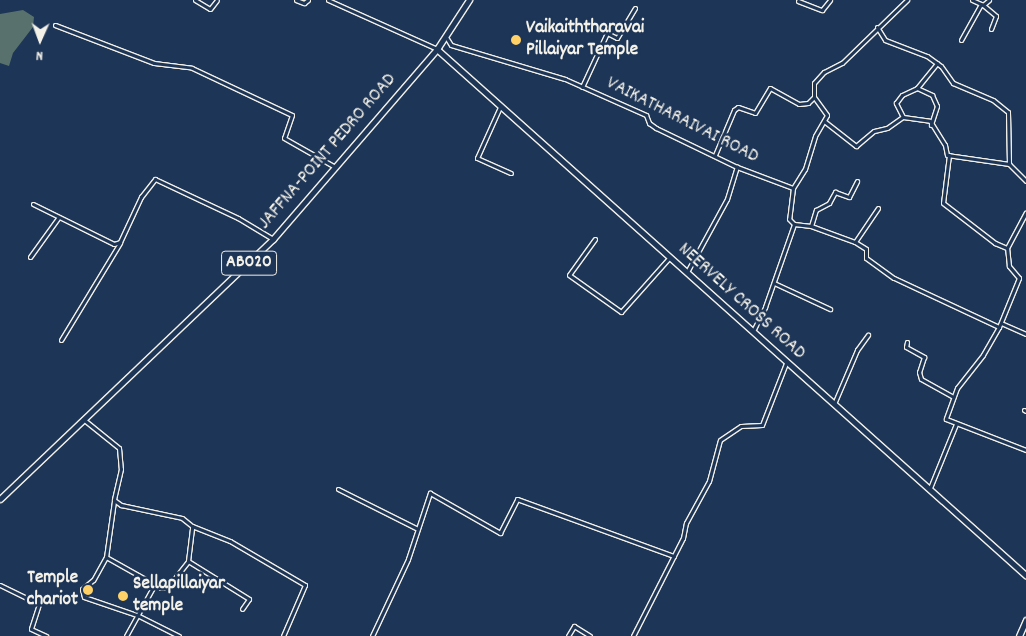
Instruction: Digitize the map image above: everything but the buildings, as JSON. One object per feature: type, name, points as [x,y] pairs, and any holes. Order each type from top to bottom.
[{"type":"main road","name":"JAFFNA-POINT PEDRO ROAD","points":[[0,499],[273,239],[337,168],[438,49],[469,0]]},
{"type":"street","points":[[195,0],[210,10],[217,0]]},
{"type":"street","points":[[296,0],[304,3],[308,0]]},
{"type":"street","points":[[328,0],[438,49]]},
{"type":"street","points":[[798,1],[822,10],[830,0]]},
{"type":"street","points":[[907,0],[842,63],[824,72],[814,83],[814,98],[827,115],[815,136],[805,169],[793,188],[789,219],[794,224],[811,226],[855,242],[866,249],[866,258],[876,267],[894,278],[1000,325],[1026,334]]},
{"type":"street","points":[[972,0],[982,4],[996,16],[991,29]]},
{"type":"street","points":[[961,40],[982,4],[989,0]]},
{"type":"street","points":[[582,87],[607,33],[616,38],[635,8]]},
{"type":"street","points":[[54,25],[154,63],[192,68],[292,115],[284,138],[337,168]]},
{"type":"street","points":[[877,27],[885,40],[937,63],[952,83],[993,100],[1008,112],[1009,164]]},
{"type":"street","name":"VAIKATHARAIVAI ROAD","points":[[446,37],[451,45],[582,87],[646,115],[649,123],[656,128],[737,167],[793,188]]},
{"type":"street","name":"NEERVELY CROSS ROAD","points":[[438,49],[500,107],[786,363],[930,488],[1026,575]]},
{"type":"street","points":[[903,117],[896,103],[902,95],[916,88],[937,63]]},
{"type":"street","points":[[715,155],[734,110],[738,107],[755,113],[770,88],[799,104],[808,103],[814,98]]},
{"type":"street","points":[[916,88],[932,95],[937,106],[931,125]]},
{"type":"street","points":[[500,107],[477,158],[511,173]]},
{"type":"street","points":[[824,121],[856,146],[874,131],[886,128],[903,117],[930,122],[949,155],[943,203],[995,243],[1008,248]]},
{"type":"street","points":[[949,155],[1009,164],[1026,180]]},
{"type":"street","points":[[686,273],[726,203],[737,167]]},
{"type":"street","points":[[61,340],[120,242],[141,197],[155,179],[238,218],[273,239]]},
{"type":"street","points":[[811,226],[816,210],[829,203],[835,192],[849,197],[857,181]]},
{"type":"street","points":[[33,204],[58,218],[60,216],[107,242],[120,242]]},
{"type":"street","points":[[855,242],[878,208]]},
{"type":"street","points":[[1026,213],[1008,248],[1008,266],[1018,278],[1000,325],[953,397],[946,419],[1026,450]]},
{"type":"street","points":[[30,257],[58,218]]},
{"type":"street","points":[[752,332],[774,283],[794,224]]},
{"type":"street","points":[[595,239],[569,275],[621,312],[669,258]]},
{"type":"street","points":[[774,283],[830,310]]},
{"type":"street","points":[[834,404],[857,350],[868,335]]},
{"type":"street","points":[[907,342],[906,348],[924,357],[919,372],[921,379],[953,397]]},
{"type":"street","points":[[633,636],[674,556],[686,523],[709,481],[720,440],[741,426],[762,425],[786,363]]},
{"type":"street","points":[[83,419],[119,448],[120,470],[106,557],[82,594],[93,601],[137,615],[179,636]]},
{"type":"street","points":[[930,488],[956,424]]},
{"type":"street","points":[[338,489],[418,529]]},
{"type":"street","points":[[372,636],[408,559],[430,493],[500,533],[517,499],[674,556]]},
{"type":"street","points":[[114,500],[121,505],[171,514],[192,526],[230,541],[305,585],[283,636]]},
{"type":"street","points":[[106,557],[155,584],[168,587],[188,561],[192,526]]},
{"type":"street","points":[[188,561],[249,599],[242,609]]},
{"type":"street","points":[[126,636],[155,584]]},
{"type":"street","points":[[0,585],[39,604],[31,630],[46,636]]},
{"type":"street","points":[[1019,636],[1026,620]]},
{"type":"street","points":[[568,636],[574,626],[590,636]]},
{"type":"green space","points":[[23,10],[34,17],[33,27],[13,53],[9,66],[0,63],[0,14]]},
{"type":"place","name":"Vaikaiththaravai Pillaiyar Temple","points":[[516,40]]},
{"type":"place","name":"Temple chariot","points":[[88,590]]},
{"type":"place","name":"Sellapillaiyar temple","points":[[123,596]]}]
